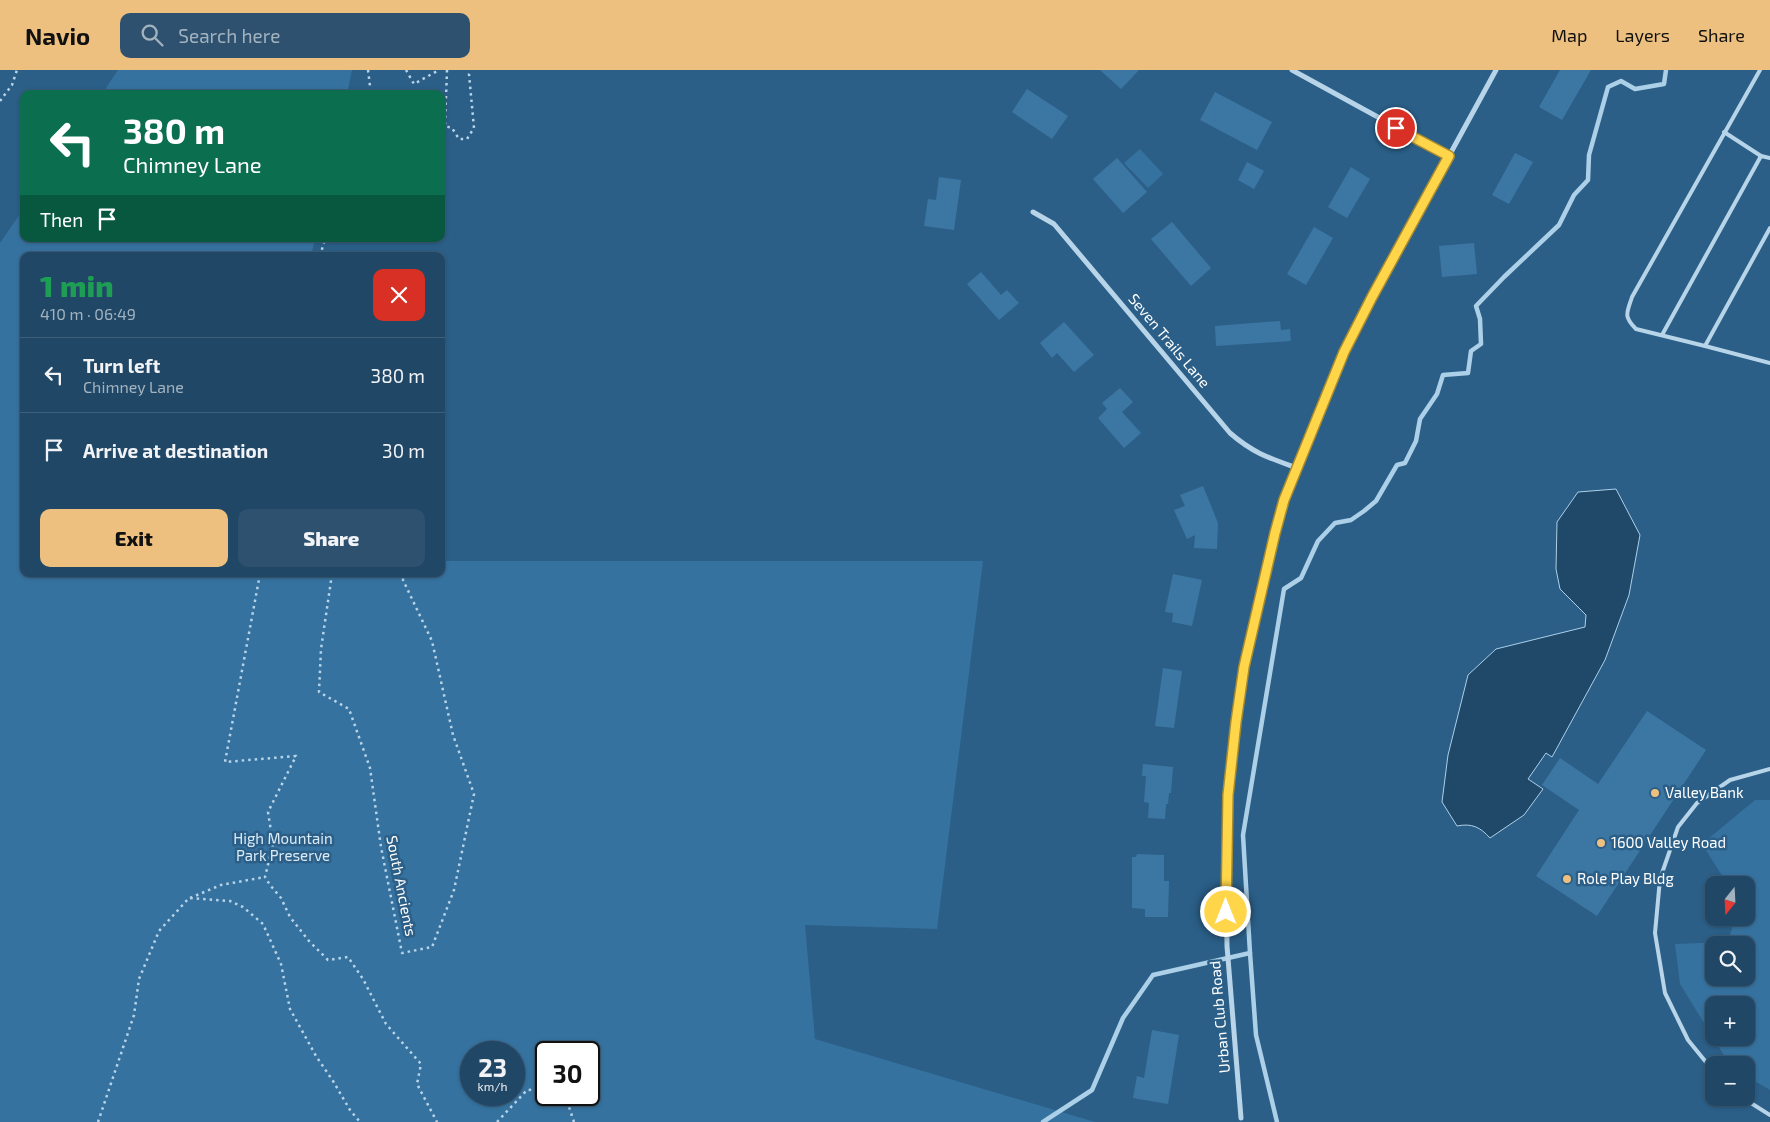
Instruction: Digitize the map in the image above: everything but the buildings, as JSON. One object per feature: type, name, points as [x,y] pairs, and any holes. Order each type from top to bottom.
[{"type":"street","points":[[1292,70],[1449,156]]},
{"type":"street","name":"Urban Club Road","points":[[1241,1118],[1227,946],[1226,850],[1230,777],[1244,667],[1275,533],[1284,500],[1344,352],[1496,70]]},
{"type":"street","name":"Seven Trails Lane","points":[[1033,212],[1054,224],[1230,433],[1245,446],[1261,456],[1297,468]]},
{"type":"lane","points":[[1760,70],[1632,297],[1626,314],[1628,322],[1636,329],[1770,363]]},
{"type":"lane","points":[[1724,132],[1761,156],[1770,158]]},
{"type":"lane","points":[[1662,335],[1761,156]]},
{"type":"lane","points":[[1704,346],[1770,228]]},
{"type":"lane","points":[[1705,1061],[1688,1040],[1665,993],[1654,933],[1660,879],[1678,827],[1697,803],[1730,780],[1770,769]]},
{"type":"lane","points":[[1755,1106],[1770,1115]]},
{"type":"path","points":[[0,101],[12,85],[17,70]]},
{"type":"path","points":[[368,70],[370,90]]},
{"type":"path","points":[[406,70],[414,84],[439,70]]},
{"type":"path","points":[[447,70],[445,126],[452,128],[459,139],[467,139],[474,128],[470,70]]},
{"type":"path","points":[[259,577],[225,762],[296,756],[268,812],[274,844],[265,877],[281,898],[290,917],[309,941],[328,960],[348,958],[363,979],[386,1024],[421,1064],[417,1084],[437,1122]]},
{"type":"path","name":"South Ancients","points":[[332,577],[321,649],[319,692],[349,710],[370,768],[381,847],[402,953],[432,947],[454,890],[474,794],[453,735],[432,641],[403,577]]},
{"type":"path","points":[[98,1122],[134,1015],[139,979],[159,931],[189,898],[221,885],[265,877]]},
{"type":"path","points":[[189,898],[230,902],[243,907],[263,924],[281,964],[290,1008],[316,1056],[350,1110],[360,1122]]},
{"type":"path","points":[[497,1122],[527,1090],[535,1089]]},
{"type":"path","points":[[569,1106],[574,1122]]},
{"type":"green space","points":[[118,70],[352,70],[348,90],[105,90]]},
{"type":"green space","points":[[1140,149],[1163,174],[1148,188],[1124,163]]},
{"type":"green space","name":"High Mountain Park Preserve","points":[[20,214],[20,242],[314,242],[312,252],[20,252],[20,577],[445,577],[445,561],[983,561],[937,929],[805,925],[815,1039],[1095,1122],[0,1122],[0,243]]},
{"type":"green space","points":[[1755,800],[1770,800],[1770,1090],[1755,1081],[1755,1056],[1724,1056],[1718,1046],[1755,1046],[1755,996],[1705,996],[1705,1024],[1680,984],[1675,944],[1705,943],[1705,986],[1755,986],[1755,936],[1730,936],[1733,926],[1755,926],[1755,876],[1722,876],[1702,844]]},
{"type":"shaded area","points":[[1616,489],[1640,535],[1629,595],[1605,660],[1552,757],[1546,753],[1528,779],[1543,789],[1524,815],[1490,838],[1483,831],[1475,827],[1467,825],[1457,826],[1442,802],[1448,755],[1468,675],[1496,649],[1585,627],[1586,615],[1560,589],[1556,569],[1557,522],[1578,492]]},
{"type":"waterway","points":[[1043,1122],[1092,1090],[1123,1018],[1153,975],[1250,953],[1243,835],[1284,589],[1301,578],[1318,541],[1335,523],[1351,520],[1376,501],[1397,465],[1405,463],[1416,441],[1420,419],[1437,394],[1443,375],[1468,373],[1471,351],[1481,344],[1480,319],[1476,306],[1559,225],[1574,195],[1588,180],[1589,155],[1608,87],[1621,81],[1635,89],[1664,84],[1666,70]]},
{"type":"waterway","points":[[1250,953],[1256,1035],[1277,1122]]},
{"type":"place","name":"Valley Bank","points":[[1655,793]]},
{"type":"place","name":"1600 Valley Road","points":[[1601,843]]},
{"type":"place","name":"Role Play Bldg","points":[[1567,879]]},
{"type":"route","points":[[1226,912],[1228,795],[1236,722],[1244,667],[1284,500],[1344,352],[1449,156],[1396,128]]}]
